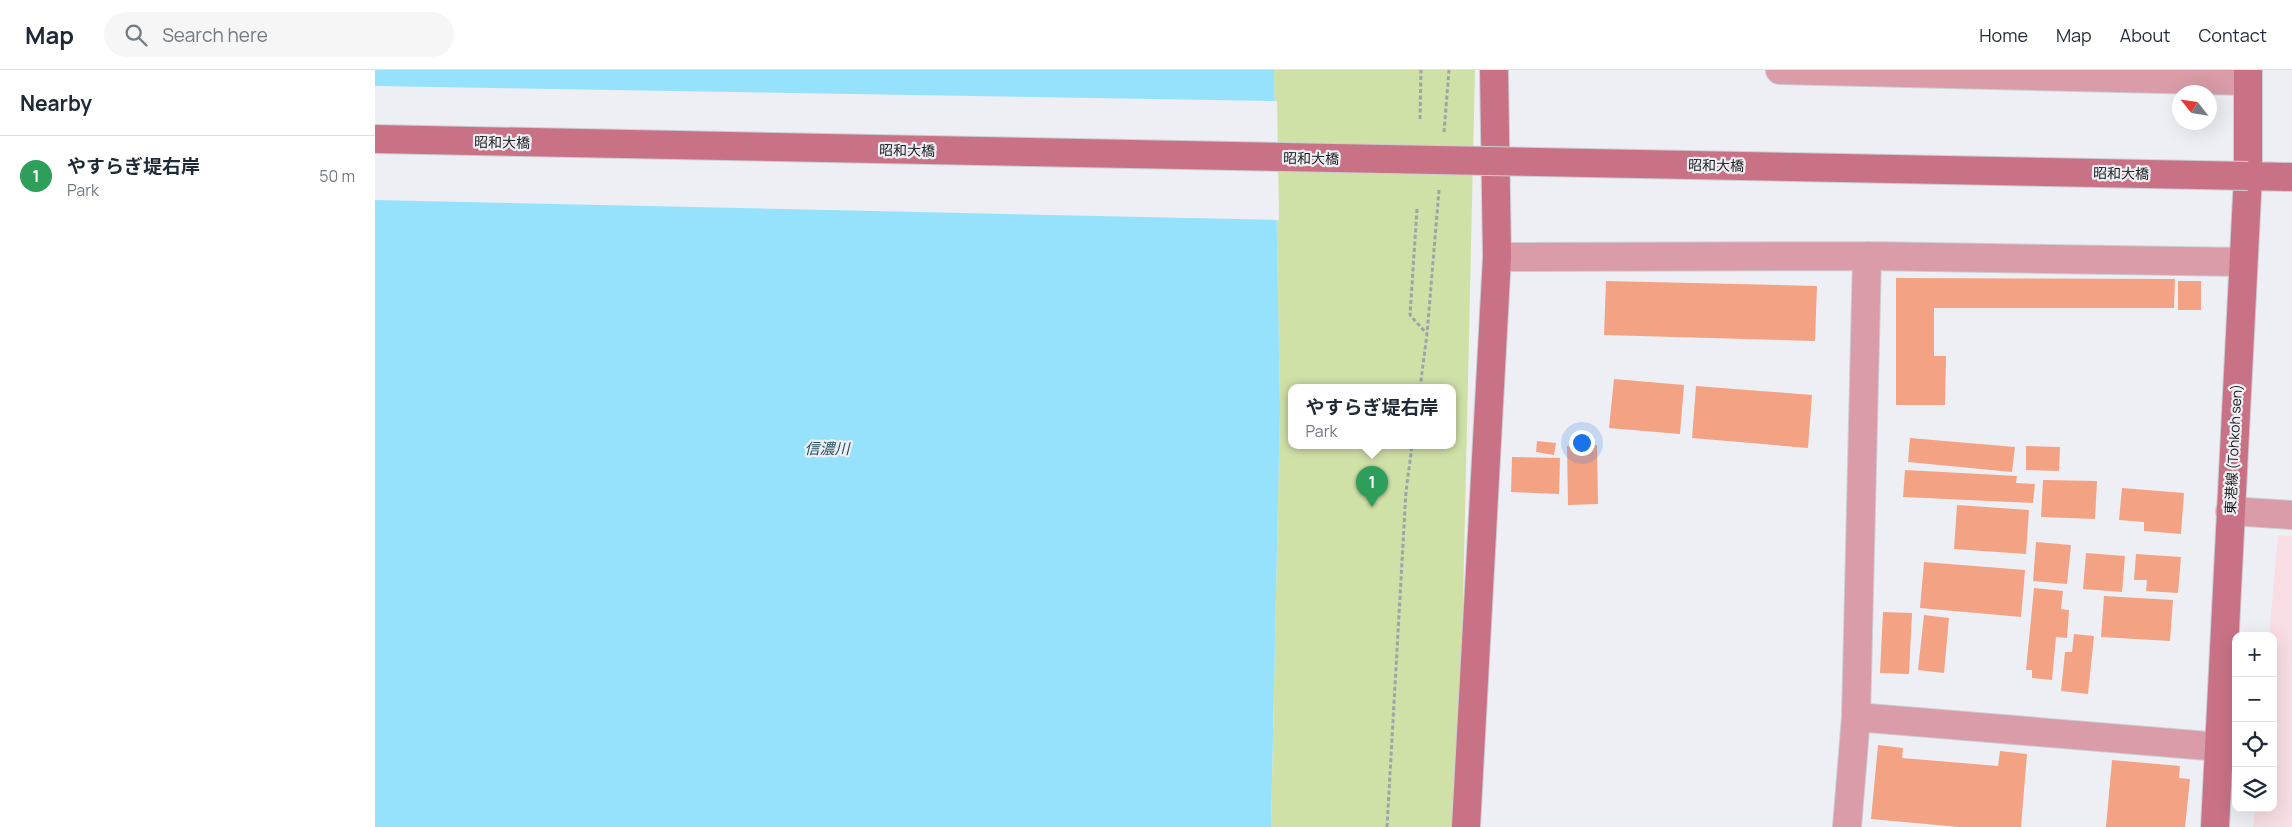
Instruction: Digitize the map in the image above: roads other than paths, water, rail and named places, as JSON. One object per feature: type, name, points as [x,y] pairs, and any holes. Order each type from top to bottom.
[{"type":"main road","points":[[1466,827],[1497,257],[1494,70]]},
{"type":"main road","name":"東港線 (Tohkoh sen)","points":[[2215,827],[2248,176],[2248,76]]},
{"type":"main road","name":"昭和大橋","points":[[375,139],[2292,177]]},
{"type":"street","points":[[1780,70],[2248,76]]},
{"type":"street","points":[[1847,827],[1856,717],[1867,256]]},
{"type":"street","points":[[1497,257],[1867,256],[2243,262]]},
{"type":"street","points":[[2230,511],[2292,515]]},
{"type":"street","points":[[1856,717],[2220,747]]},
{"type":"water","name":"信濃川","points":[[375,70],[1274,70],[1280,408],[1271,827],[375,827]]},
{"type":"place","name":"やすらぎ堤右岸","points":[[1372,507]]}]
